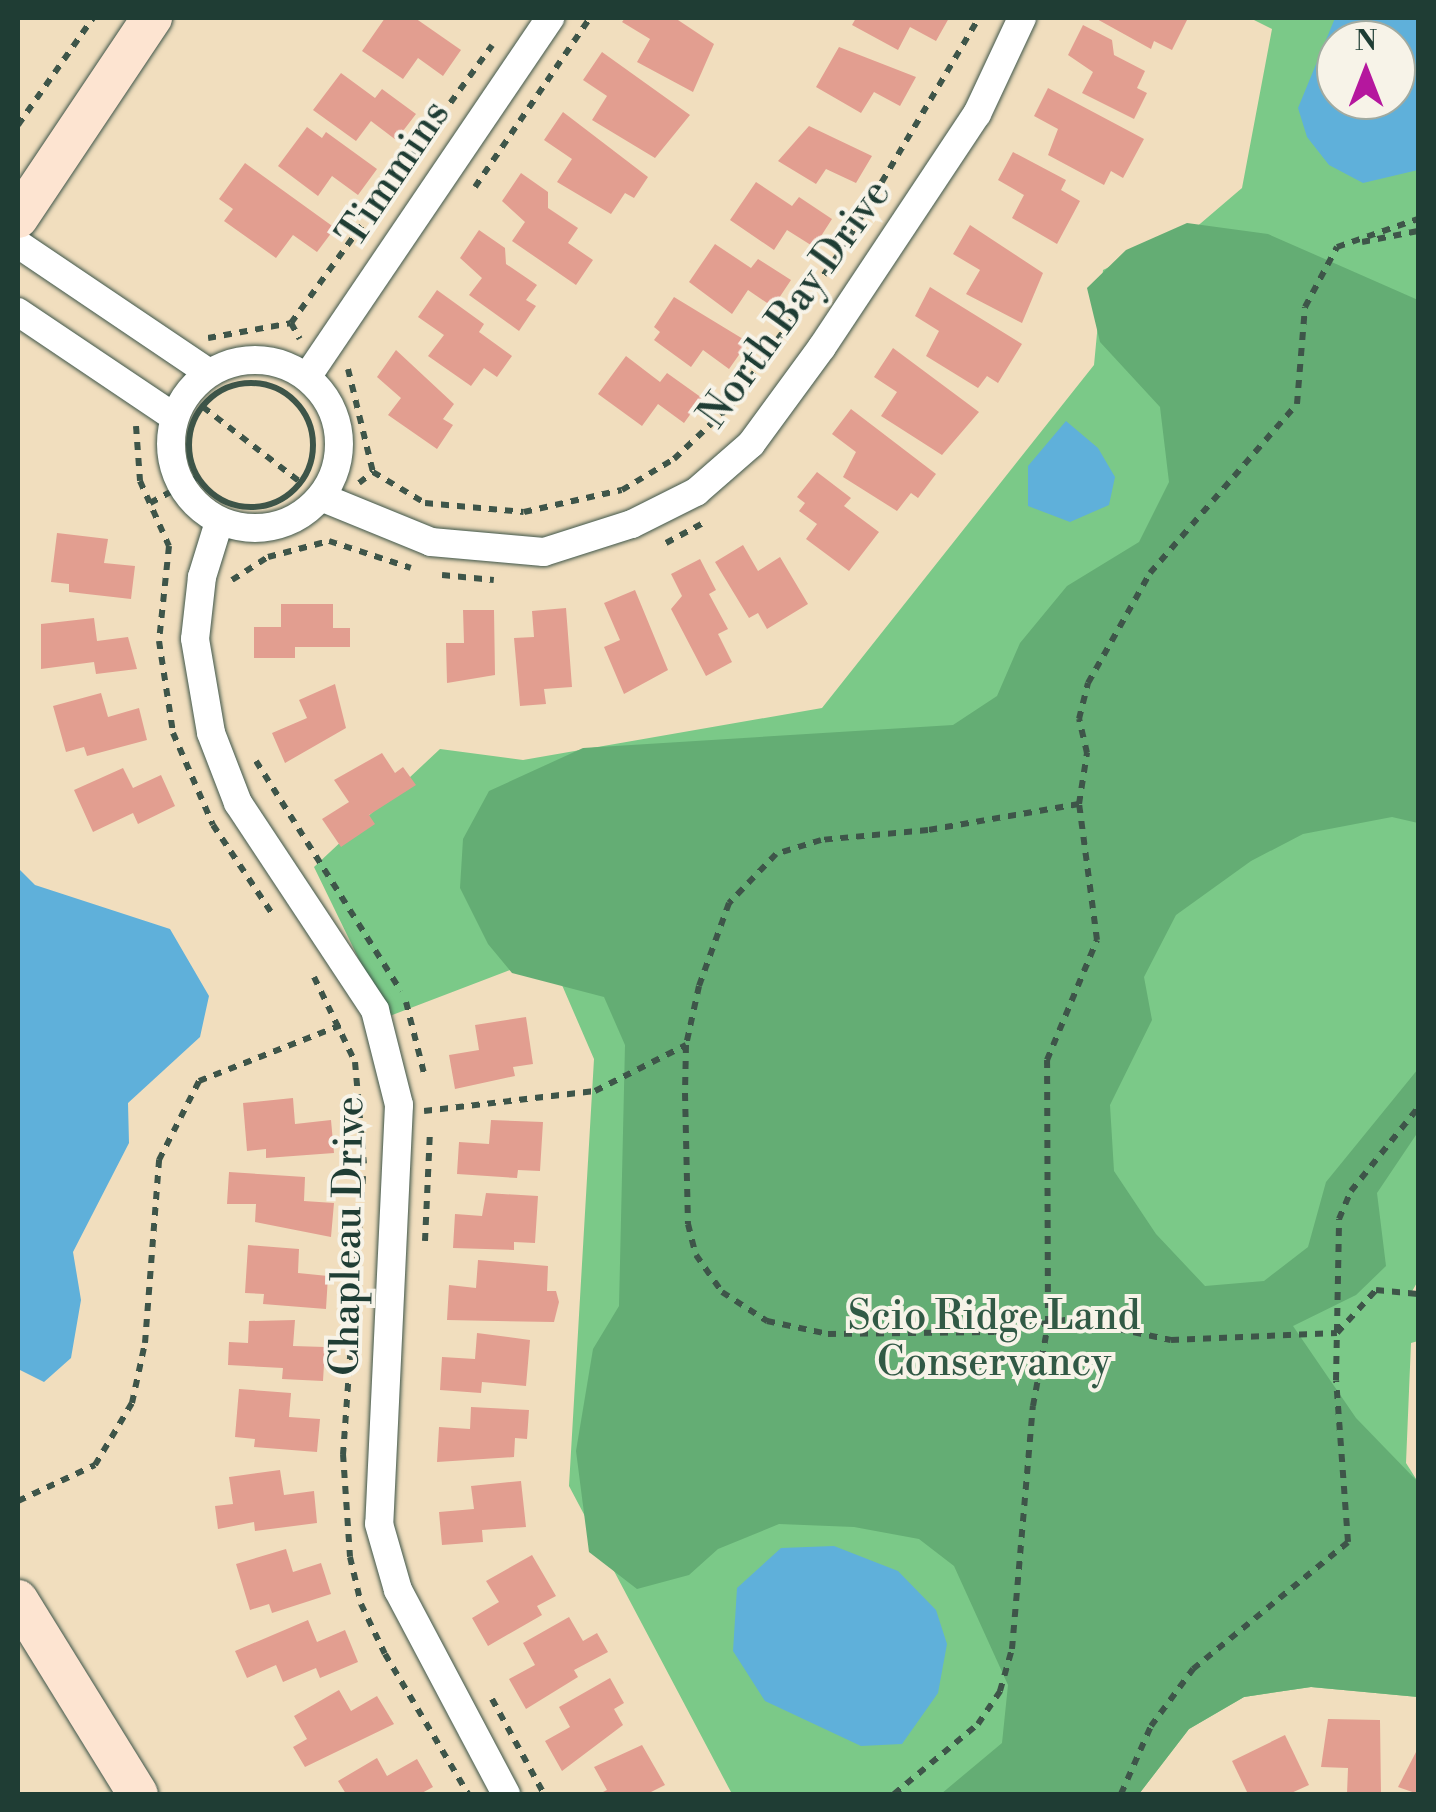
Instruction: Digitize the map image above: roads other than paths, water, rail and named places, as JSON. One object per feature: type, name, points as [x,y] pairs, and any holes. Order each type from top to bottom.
[{"type":"street","points":[[18,218],[152,18]]},
{"type":"street","name":"Timmins","points":[[314,366],[550,18]]},
{"type":"street","name":"North Bay Drive","points":[[321,496],[431,542],[544,552],[632,524],[696,492],[751,444],[822,347],[976,114],[1022,18]]},
{"type":"street","points":[[18,244],[208,372]]},
{"type":"street","points":[[18,312],[173,416]]},
{"type":"street","points":[[241,359],[314,366],[338,434],[334,474],[321,496],[274,526],[219,522],[170,457],[173,416],[208,372],[241,359]]},
{"type":"street","name":"Chapleau Drive","points":[[219,522],[202,577],[195,639],[211,732],[238,803],[375,1010],[398,1116],[379,1524],[398,1590],[506,1794]]},
{"type":"street","points":[[18,1600],[138,1794]]},
{"type":"water","points":[[1418,18],[1418,170],[1363,183],[1329,165],[1307,137],[1298,108],[1316,64],[1316,120],[1416,120],[1416,20],[1334,20]]},
{"type":"water","points":[[1066,421],[1098,448],[1115,477],[1109,505],[1070,522],[1028,506],[1028,466]]},
{"type":"water","points":[[18,868],[35,885],[170,929],[209,996],[200,1037],[128,1103],[129,1143],[73,1252],[81,1300],[71,1358],[44,1382],[18,1369]]},
{"type":"water","points":[[834,1546],[898,1571],[936,1610],[947,1644],[938,1693],[902,1744],[861,1746],[765,1701],[733,1651],[737,1588],[781,1548]]},
{"type":"park label","name":"Scio Ridge Land Conservancy","points":[[994,1340]]}]
